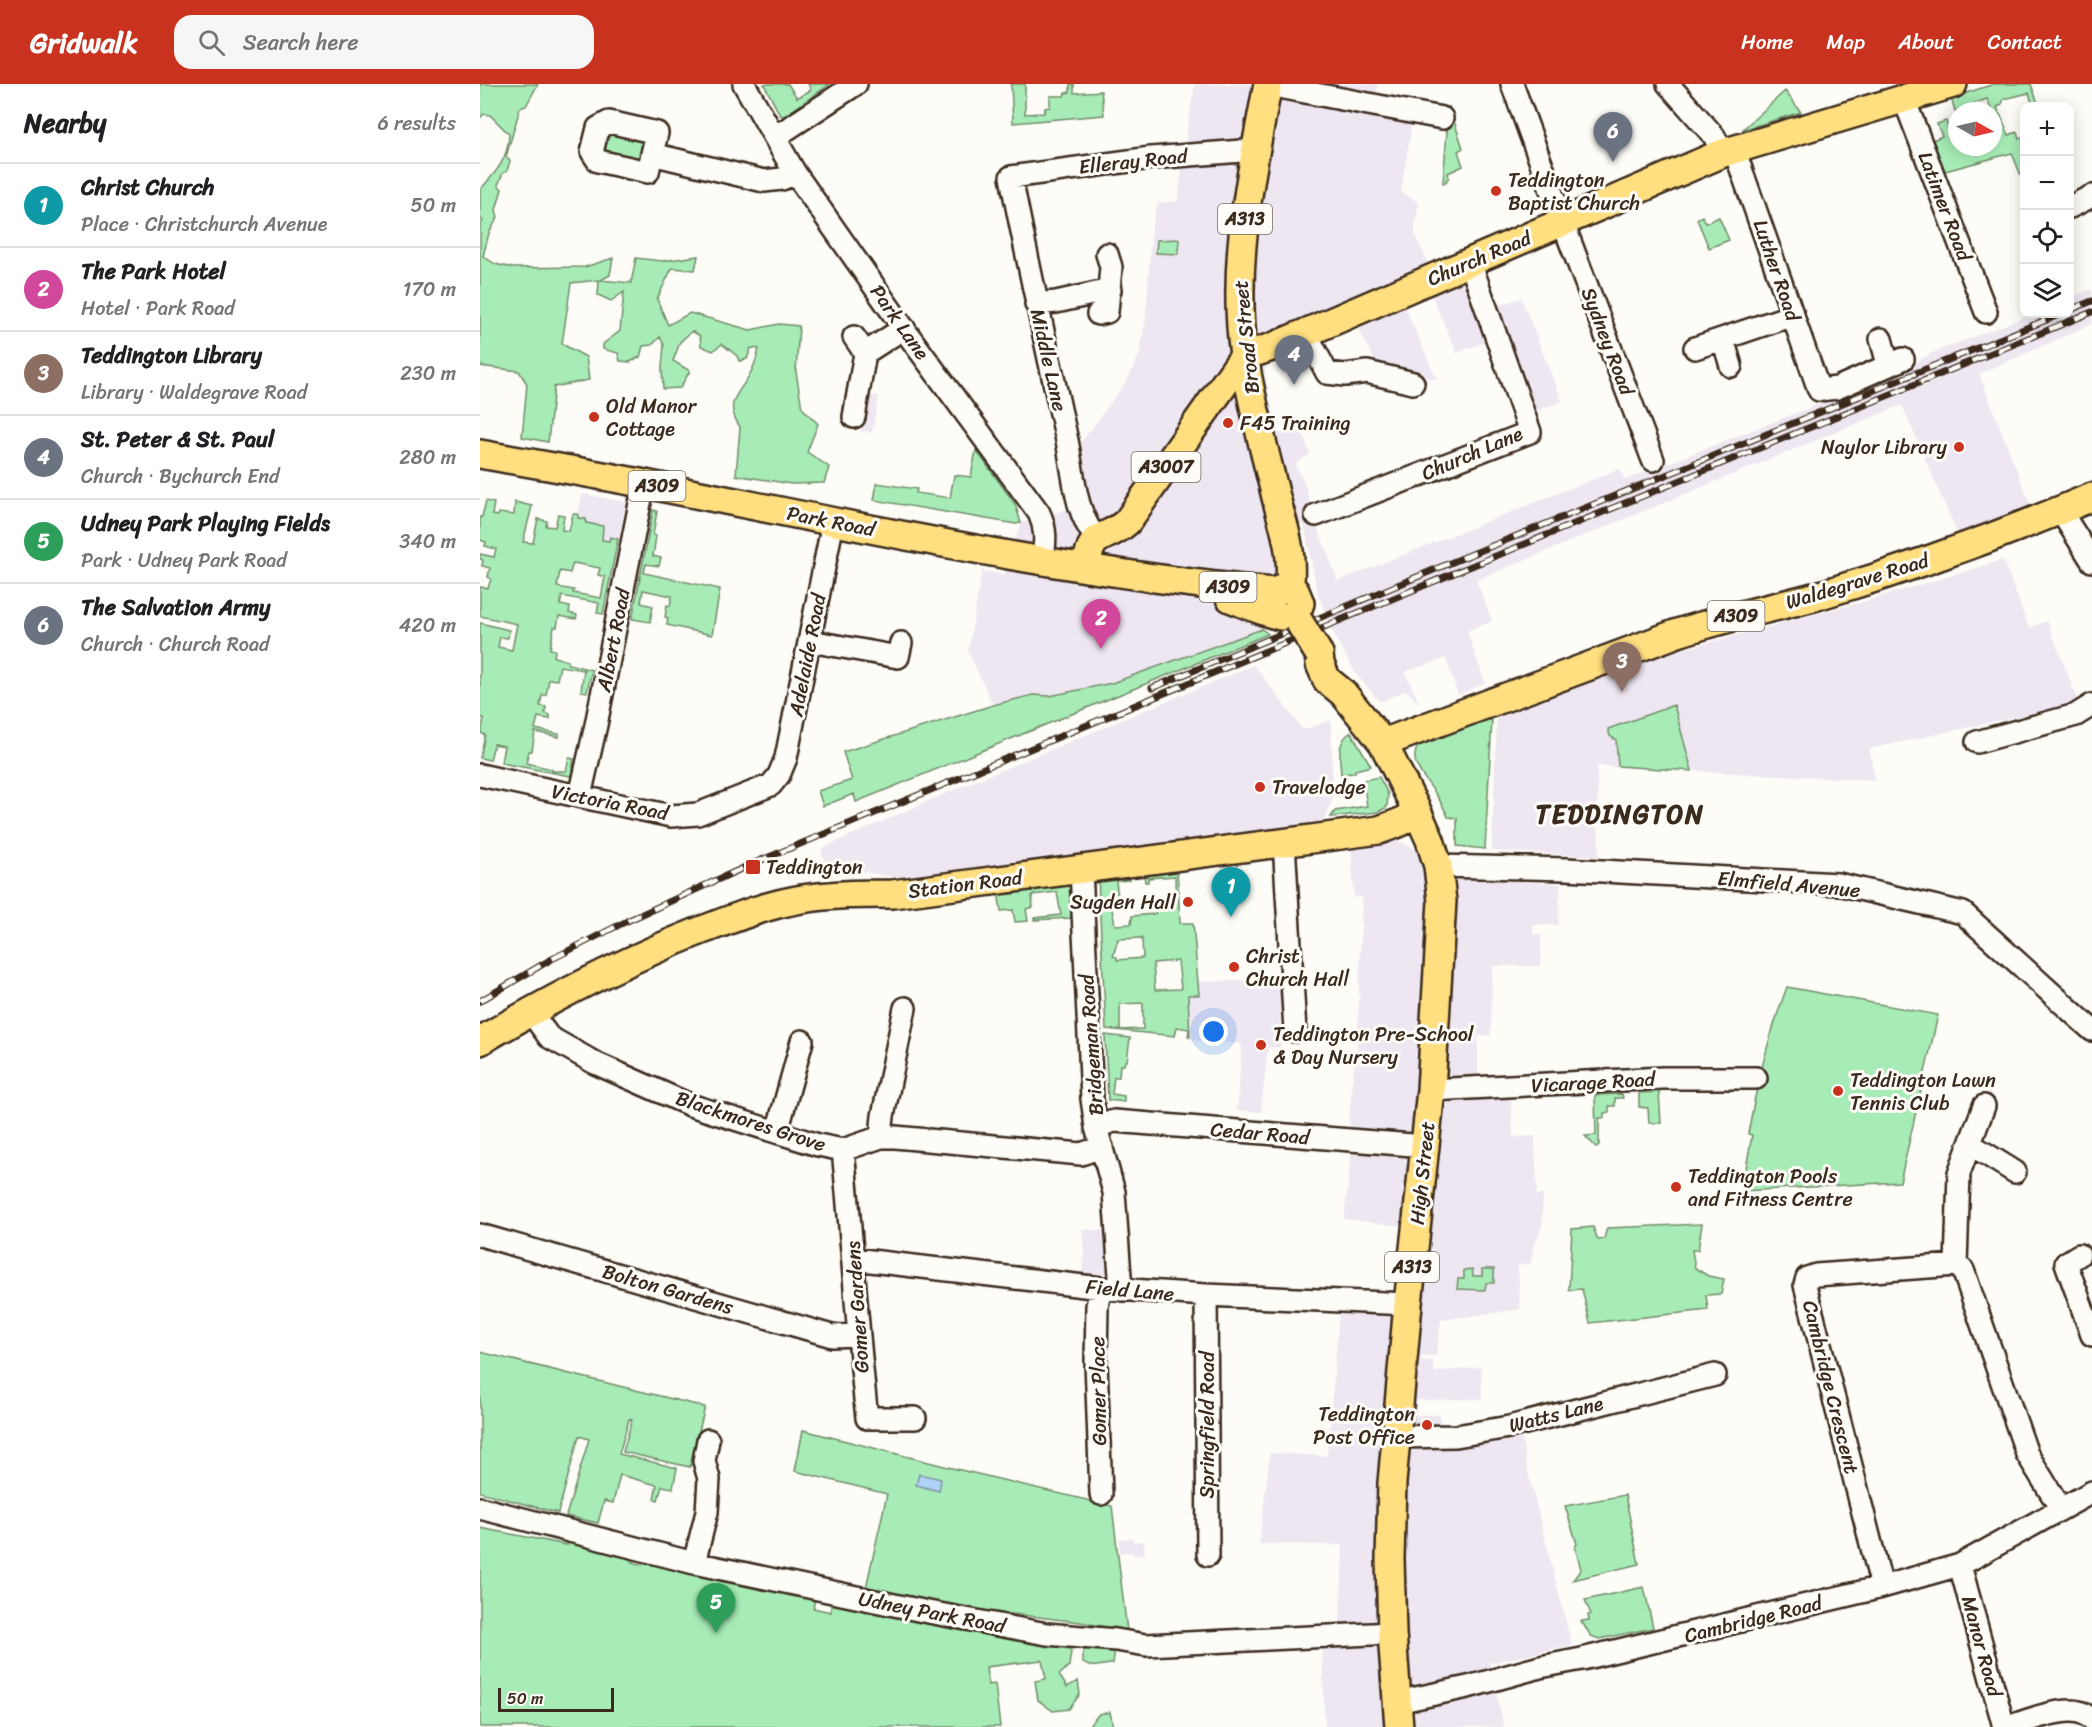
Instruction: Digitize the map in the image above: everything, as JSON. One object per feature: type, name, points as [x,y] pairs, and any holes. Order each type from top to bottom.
[{"type":"main road","name":"Broad Street","points":[[1268,84],[1255,150],[1241,246],[1239,280],[1244,356],[1254,409],[1288,548],[1281,606]]},
{"type":"main road","name":"Church Road","points":[[1244,356],[1306,333],[1729,151],[1953,84]]},
{"type":"main road","name":"A3007","points":[[1097,539],[1118,530],[1126,522],[1244,356]]},
{"type":"main road","name":"Park Road","points":[[480,454],[644,483],[833,522],[1086,568],[1183,583],[1281,606]]},
{"type":"main road","name":"Waldegrave Road","points":[[1383,743],[1675,634],[1714,621],[1815,596],[1967,547],[2092,496]]},
{"type":"main road","points":[[1086,568],[1090,546],[1097,539]]},
{"type":"main road","name":"High Street","points":[[1281,606],[1319,654],[1332,664],[1350,702],[1383,743],[1430,840],[1438,866],[1441,893],[1431,1090],[1395,1437],[1390,1560],[1392,1634],[1398,1714]]},
{"type":"main road","name":"Station Road","points":[[480,1041],[530,1011],[668,944],[753,910],[801,899],[839,894],[893,894],[1379,830],[1401,822],[1417,811]]},
{"type":"street","name":"Park Lane","points":[[744,84],[795,173],[904,328],[1039,513],[1045,526],[1043,560]]},
{"type":"street","points":[[775,137],[856,84]]},
{"type":"street","points":[[1268,84],[1442,118]]},
{"type":"street","name":"Sydney Road","points":[[1512,84],[1653,460]]},
{"type":"street","name":"Luther Road","points":[[1668,84],[1729,151],[1820,390],[1837,388],[1896,361],[1881,339]]},
{"type":"street","name":"Latimer Road","points":[[1904,99],[1986,312]]},
{"type":"street","name":"Elleray Road","points":[[1011,177],[1150,158],[1255,150]]},
{"type":"street","points":[[652,154],[764,181],[782,179],[795,173]]},
{"type":"street","name":"Middle Lane","points":[[1011,177],[1036,304],[1069,446],[1080,510],[1086,525],[1097,539]]},
{"type":"street","points":[[2074,205],[2092,196]]},
{"type":"street","points":[[1098,314],[1107,312],[1111,267],[1107,254]]},
{"type":"street","name":"Church Lane","points":[[1316,515],[1530,432],[1470,262]]},
{"type":"street","points":[[1036,304],[1110,290]]},
{"type":"street","points":[[1695,348],[1793,315]]},
{"type":"street","points":[[854,417],[860,345],[904,328]]},
{"type":"street","points":[[1306,333],[1327,373],[1345,375],[1367,372],[1413,383]]},
{"type":"street","points":[[1723,339],[1731,366]]},
{"type":"street","name":"Albert Road","points":[[580,796],[644,483]]},
{"type":"street","points":[[2060,510],[2092,561]]},
{"type":"street","name":"Adelaide Road","points":[[771,785],[779,775],[786,758],[833,522]]},
{"type":"street","points":[[810,641],[898,657],[901,643]]},
{"type":"street","points":[[1977,742],[2076,715],[2092,705]]},
{"type":"street","name":"Victoria Road","points":[[480,776],[660,814],[685,816],[698,814],[771,785]]},
{"type":"street","points":[[1284,843],[1295,1031]]},
{"type":"street","name":"Elmfield Avenue","points":[[1438,866],[1566,869],[1838,884],[1963,913],[2092,1030]]},
{"type":"street","name":"Bridgeman Road","points":[[1081,869],[1092,1100],[1096,1127],[1114,1192],[1111,1289]]},
{"type":"street","points":[[881,1137],[885,1105],[905,1008]]},
{"type":"street","name":"Blackmores Grove","points":[[530,1011],[549,1037],[595,1063],[690,1105],[818,1145],[843,1149],[881,1137],[1081,1154],[1102,1147]]},
{"type":"street","points":[[777,1132],[802,1041]]},
{"type":"street","name":"Vicarage Road","points":[[1431,1090],[1663,1078],[1756,1078]]},
{"type":"street","points":[[1984,1106],[1959,1173],[1956,1264],[1964,1270],[2027,1454],[2061,1509]]},
{"type":"street","name":"Cedar Road","points":[[1096,1127],[1114,1121],[1425,1146]]},
{"type":"street","points":[[1970,1144],[2015,1172]]},
{"type":"street","name":"Gomer Gardens","points":[[843,1149],[854,1259],[857,1335],[867,1418],[915,1418]]},
{"type":"street","name":"Bolton Gardens","points":[[480,1234],[832,1336],[857,1335]]},
{"type":"street","points":[[2079,1255],[2066,1263],[2092,1335]]},
{"type":"street","name":"Field Lane","points":[[854,1259],[1111,1289],[1206,1296],[1408,1304]]},
{"type":"street","name":"Cambridge Crescent","points":[[1882,1587],[1805,1285],[1807,1278],[1816,1275],[1956,1264]]},
{"type":"street","name":"Gomer Place","points":[[1101,1494],[1096,1362],[1097,1306],[1111,1289]]},
{"type":"street","name":"Springfield Road","points":[[1206,1296],[1208,1555]]},
{"type":"street","name":"Watts Lane","points":[[1395,1437],[1456,1436],[1509,1426],[1715,1375]]},
{"type":"street","points":[[694,1563],[707,1512],[709,1479],[704,1461],[708,1440]]},
{"type":"street","name":"Cambridge Road","points":[[1398,1714],[1468,1687],[1540,1666],[1582,1659],[1882,1587],[1960,1565],[2092,1492]]},
{"type":"street","name":"Udney Park Road","points":[[480,1508],[694,1563],[1036,1632],[1146,1645],[1392,1634]]},
{"type":"street","name":"Manor Road","points":[[1960,1565],[2006,1727]]},
{"type":"street","points":[[2006,1727],[2044,1715],[2071,1711],[2081,1712],[2092,1719]]},
{"type":"shaded area","points":[[1195,84],[1378,84],[1376,95],[1415,103],[1401,192],[1419,203],[1415,235],[1433,275],[1480,256],[1496,306],[1521,298],[1562,401],[1534,412],[1505,334],[1457,353],[1430,292],[1404,305],[1437,380],[1376,363],[1356,324],[1269,361],[1264,373],[1278,433],[1303,433],[1310,454],[1295,464],[1306,488],[1315,521],[1338,581],[1619,469],[1625,480],[1839,396],[1930,354],[2022,318],[2074,318],[2074,296],[2092,289],[2092,324],[1979,374],[2031,506],[1957,533],[1902,405],[1476,580],[1492,621],[1467,631],[1485,683],[1458,695],[1446,658],[1405,672],[1419,703],[1406,690],[1380,702],[1356,674],[1335,637],[1318,595],[1304,524],[1274,532],[1280,567],[1272,581],[1262,629],[1112,683],[1050,696],[1033,695],[993,705],[968,651],[982,571],[1004,575],[1021,523],[1085,504],[1075,451],[1128,379],[1140,353],[1146,315],[1152,225],[1158,203],[1178,201]]},
{"type":"shaded area","points":[[868,395],[879,396],[872,432],[861,431]]},
{"type":"shaded area","points":[[582,494],[626,502],[613,567],[570,559]]},
{"type":"shaded area","points":[[2003,560],[2029,628],[2047,621],[2079,703],[1869,749],[1875,780],[1597,766],[1599,856],[1492,851],[1497,715],[1673,652],[1866,601]]},
{"type":"shaded area","points":[[1254,665],[1303,730],[1331,720],[1333,798],[1322,826],[894,877],[826,865],[821,849],[944,794]]},
{"type":"shaded area","points":[[1398,841],[1412,847],[1422,856],[1427,876],[1561,884],[1558,925],[1533,925],[1533,934],[1541,935],[1541,966],[1492,966],[1491,1035],[1478,1036],[1478,1098],[1511,1097],[1513,1137],[1535,1136],[1537,1195],[1543,1195],[1542,1226],[1534,1242],[1531,1263],[1518,1265],[1520,1309],[1441,1320],[1436,1356],[1421,1356],[1420,1360],[1433,1361],[1434,1372],[1481,1367],[1482,1399],[1417,1400],[1416,1415],[1440,1415],[1440,1430],[1518,1418],[1527,1468],[1572,1645],[1489,1663],[1504,1727],[1325,1727],[1322,1645],[1340,1627],[1343,1545],[1259,1544],[1270,1453],[1327,1456],[1339,1314],[1391,1312],[1401,1226],[1344,1219],[1352,1150],[1349,1120],[1355,1054],[1357,1053],[1362,897],[1354,897],[1351,844]]},
{"type":"shaded area","name":"Teddington Pre-School & Day Nursery","points":[[1280,979],[1280,1048],[1268,1047],[1261,1112],[1237,1110],[1242,1044],[1191,1040],[1188,995],[1198,994],[1198,982]]},
{"type":"shaded area","points":[[1082,1229],[1105,1231],[1106,1280],[1082,1277],[1084,1257]]},
{"type":"shaded area","points":[[1132,1538],[1133,1542],[1144,1541],[1145,1554],[1120,1553],[1119,1539]]},
{"type":"green space","points":[[480,84],[538,84],[526,106],[520,108],[506,157],[510,161],[498,185],[502,189],[496,210],[498,217],[489,233],[483,256],[495,264],[513,268],[585,267],[613,258],[610,275],[601,280],[631,283],[636,258],[662,261],[698,256],[695,270],[672,268],[657,299],[668,325],[690,313],[750,330],[779,324],[799,326],[796,372],[802,408],[818,424],[807,452],[829,467],[824,483],[791,484],[736,475],[740,427],[735,418],[733,404],[752,369],[759,349],[751,348],[747,359],[739,361],[737,356],[722,344],[713,351],[701,346],[700,336],[692,331],[680,342],[673,361],[690,371],[680,388],[663,389],[664,345],[660,337],[652,345],[643,346],[640,357],[630,362],[620,361],[618,353],[603,349],[603,344],[620,331],[624,292],[611,301],[598,295],[599,280],[571,283],[562,344],[586,357],[589,380],[554,387],[548,442],[522,437],[527,384],[519,371],[480,366],[480,225],[483,221],[480,218],[480,190],[504,158],[509,134],[490,115],[484,114],[480,118]]},
{"type":"green space","points":[[764,84],[788,84],[797,98],[811,90],[808,84],[830,84],[784,116],[780,115]]},
{"type":"green space","points":[[1011,84],[1025,84],[1025,114],[1044,113],[1045,108],[1050,107],[1050,96],[1064,96],[1065,93],[1070,92],[1070,84],[1074,84],[1074,93],[1101,91],[1104,115],[1013,123]]},
{"type":"green space","points":[[1994,84],[2031,84],[2038,102],[2032,102],[2029,93],[2004,99],[2002,104],[2002,102],[1988,102],[1987,99],[1979,102],[1952,102],[1951,98]]},
{"type":"green space","points":[[1785,91],[1801,112],[1742,130]]},
{"type":"green space","points":[[1449,106],[1463,148],[1458,151],[1463,166],[1448,173],[1447,182],[1443,183]]},
{"type":"green space","points":[[2002,119],[2009,135],[2017,132],[2020,139],[2020,173],[2012,153],[2002,156]]},
{"type":"green space","points":[[1946,121],[1948,156],[2001,156],[1945,171],[1933,140],[1942,136],[1937,124]]},
{"type":"green space","points":[[609,133],[644,140],[639,161],[604,153]]},
{"type":"green space","points":[[1702,216],[1706,223],[1719,217],[1729,240],[1709,248],[1697,219]]},
{"type":"green space","points":[[1179,239],[1178,254],[1156,253],[1157,240]]},
{"type":"green space","points":[[976,450],[1015,504],[1021,523],[874,500],[877,483],[917,489],[916,493],[950,498],[954,475],[971,477]]},
{"type":"green space","points":[[486,501],[494,503],[492,515],[498,516],[499,513],[514,515],[515,502],[532,506],[523,542],[533,543],[538,519],[547,521],[546,526],[555,527],[558,514],[564,515],[562,530],[569,531],[573,514],[578,514],[578,518],[586,519],[586,523],[603,526],[602,540],[609,541],[610,537],[618,539],[603,614],[597,613],[599,603],[562,596],[560,605],[570,607],[569,613],[577,615],[576,619],[559,616],[557,627],[554,627],[550,649],[555,650],[554,657],[568,661],[568,664],[592,670],[587,692],[581,691],[584,670],[560,666],[557,680],[549,679],[546,695],[542,695],[540,706],[546,707],[545,713],[550,715],[550,719],[538,717],[535,729],[559,734],[559,737],[535,732],[532,751],[529,751],[526,763],[552,769],[552,771],[566,771],[569,758],[574,759],[571,776],[501,763],[504,746],[494,744],[490,760],[480,758],[485,735],[481,733],[484,718],[480,717],[480,623],[509,630],[508,638],[500,637],[498,647],[512,650],[517,624],[480,616],[480,587],[488,588],[491,579],[488,577],[490,568],[482,566],[483,560],[480,559],[480,554],[494,557],[496,549],[485,546],[486,542],[480,540],[480,517],[482,517]],"holes":[[[573,563],[600,568],[598,575],[605,577],[601,598],[573,593],[574,590],[557,587],[560,571],[570,573]]]},
{"type":"green space","points":[[653,510],[657,511],[653,535],[656,536],[653,556],[661,558],[659,566],[646,564],[644,573],[720,589],[712,635],[667,625],[668,618],[665,617],[667,605],[670,606],[672,596],[643,590],[641,603],[653,606],[650,622],[632,619]]},
{"type":"green space","points":[[1262,629],[1268,634],[856,802],[854,794],[823,806],[818,791],[852,780],[843,752],[993,705],[1033,695],[1050,696],[1112,683]]},
{"type":"green space","points":[[1674,705],[1692,771],[1618,766],[1616,740],[1610,736],[1608,729]]},
{"type":"green space","points":[[1492,719],[1485,849],[1457,846],[1457,818],[1448,817],[1417,767],[1415,752],[1426,736]]},
{"type":"green space","points":[[1351,732],[1371,766],[1355,770],[1355,773],[1341,774],[1341,745]]},
{"type":"green space","points":[[1379,777],[1388,794],[1387,807],[1378,812],[1331,817],[1335,811],[1367,806],[1363,780]]},
{"type":"green space","points":[[1177,868],[1180,923],[1193,923],[1199,995],[1188,995],[1190,1037],[1188,1037],[1189,1029],[1177,1027],[1175,1036],[1106,1029],[1098,878]],"holes":[[[1144,875],[1145,882],[1148,882],[1148,878],[1175,876],[1176,899],[1147,900],[1147,903],[1155,903],[1155,914],[1132,916],[1131,924],[1115,925],[1110,899],[1118,898],[1116,881],[1129,880],[1129,877]],[[1142,938],[1143,958],[1117,960],[1117,957],[1113,956],[1118,939]],[[1178,961],[1181,989],[1155,990],[1153,963]],[[1143,1003],[1143,1029],[1120,1030],[1120,1004]]]},
{"type":"green space","points":[[1069,884],[1071,918],[1034,920],[1034,918],[1061,915],[1057,892],[1032,895],[1033,907],[1026,909],[1028,921],[1015,922],[1013,910],[1001,911],[998,892]]},
{"type":"green space","name":"Teddington Lawn Tennis Club","points":[[1787,987],[1938,1015],[1900,1182],[1742,1191],[1752,1135],[1748,1134],[1755,1096]]},
{"type":"green space","points":[[1105,1035],[1130,1038],[1127,1061],[1124,1065],[1120,1065],[1119,1077],[1114,1077],[1112,1094],[1124,1096],[1124,1102],[1108,1100]]},
{"type":"green space","points":[[1659,1092],[1661,1123],[1649,1123],[1648,1108],[1639,1107],[1639,1093]]},
{"type":"green space","points":[[1622,1094],[1623,1098],[1615,1098],[1615,1106],[1609,1106],[1609,1112],[1604,1113],[1604,1118],[1599,1118],[1599,1145],[1596,1147],[1585,1136],[1596,1135],[1595,1095]]},
{"type":"green space","points":[[1702,1224],[1698,1250],[1692,1250],[1695,1268],[1708,1276],[1724,1279],[1721,1294],[1706,1295],[1708,1310],[1590,1323],[1582,1289],[1569,1290],[1572,1229],[1593,1227],[1598,1240],[1604,1239],[1607,1228]]},
{"type":"green space","points":[[1472,1269],[1473,1276],[1482,1276],[1482,1269],[1494,1269],[1494,1283],[1486,1283],[1485,1290],[1457,1289],[1458,1279],[1464,1279],[1464,1270]]},
{"type":"green space","points":[[480,1352],[705,1407],[690,1467],[623,1452],[632,1420],[629,1419],[619,1454],[677,1468],[673,1488],[662,1486],[658,1500],[654,1499],[657,1485],[620,1475],[613,1503],[604,1501],[598,1523],[566,1516],[589,1439],[579,1436],[558,1513],[480,1492]]},
{"type":"green space","points":[[803,1430],[1112,1506],[1127,1631],[1080,1622],[953,1607],[866,1588],[887,1494],[795,1471]]},
{"type":"green space","points":[[1625,1495],[1639,1564],[1573,1580],[1581,1569],[1575,1547],[1577,1544],[1565,1506]]},
{"type":"green space","points":[[480,1528],[567,1545],[567,1539],[634,1556],[632,1562],[642,1565],[645,1560],[815,1599],[813,1608],[831,1612],[832,1603],[1066,1644],[1071,1652],[1069,1666],[1059,1675],[1067,1687],[1078,1681],[1080,1694],[1069,1709],[1053,1711],[1038,1700],[1035,1681],[1046,1679],[1042,1660],[986,1667],[988,1685],[995,1684],[1000,1727],[480,1727]]},
{"type":"green space","points":[[1644,1587],[1653,1628],[1599,1639],[1591,1636],[1581,1621],[1589,1620],[1588,1615],[1591,1614],[1585,1600]]},
{"type":"green space","points":[[1089,1645],[1115,1647],[1113,1664],[1094,1666],[1083,1663],[1083,1652]]},
{"type":"green space","points":[[1110,1712],[1113,1727],[1088,1727],[1099,1714]]},
{"type":"water","points":[[919,1474],[941,1479],[939,1491],[916,1485]]},
{"type":"railway","points":[[2074,308],[2092,301]]},
{"type":"railway","points":[[480,1001],[550,960],[627,921],[752,864],[2092,312]]},
{"type":"railway","points":[[1152,688],[1455,561],[2051,318]]},
{"type":"place","name":"The Salvation Army","points":[[1613,162]]},
{"type":"place","name":"Teddington Baptist Church","points":[[1496,191]]},
{"type":"place","name":"St. Peter & St. Paul","points":[[1294,385]]},
{"type":"place","name":"Old Manor Cottage","points":[[594,417]]},
{"type":"place","name":"F45 Training","points":[[1228,423]]},
{"type":"place","name":"Naylor Library","points":[[1959,447]]},
{"type":"place","name":"The Park Hotel","points":[[1101,649]]},
{"type":"place","name":"Teddington Library","points":[[1622,692]]},
{"type":"place","name":"Travelodge","points":[[1260,787]]},
{"type":"place","name":"Teddington","points":[[753,867]]},
{"type":"place","name":"Sugden Hall","points":[[1188,902]]},
{"type":"place","name":"Christ Church","points":[[1231,917]]},
{"type":"place","name":"Christ Church Hall","points":[[1234,967]]},
{"type":"place","name":"Teddington Pre-School & Day Nursery","points":[[1261,1045]]},
{"type":"place","name":"Teddington Lawn Tennis Club","points":[[1838,1091]]},
{"type":"place","name":"Teddington Pools and Fitness Centre","points":[[1676,1187]]},
{"type":"place","name":"Teddington Post Office","points":[[1427,1425]]},
{"type":"place","name":"Udney Park Playing Fields","points":[[716,1633]]},
{"type":"district","name":"TEDDINGTON","points":[[1620,814]]}]
